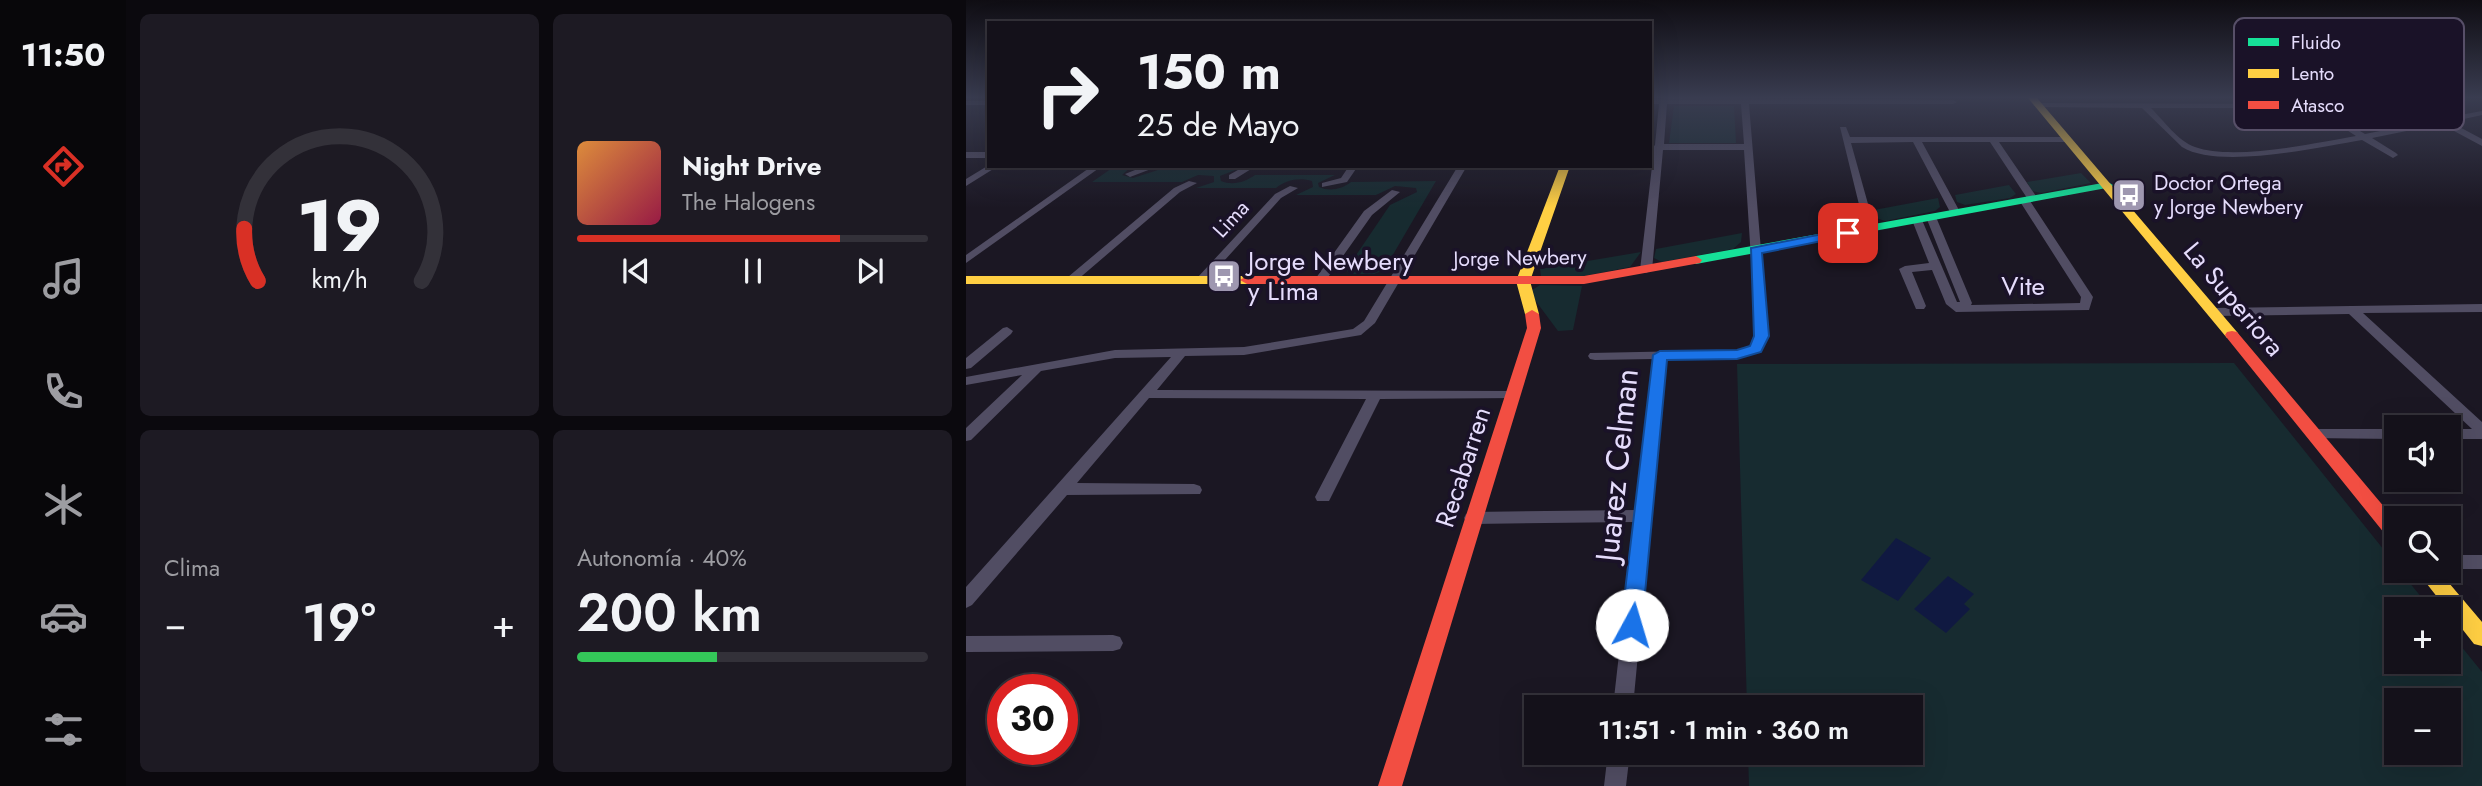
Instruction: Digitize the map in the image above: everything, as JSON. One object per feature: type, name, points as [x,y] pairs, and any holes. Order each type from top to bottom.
[{"type":"street","points":[[1646,270],[1659,135]]},
{"type":"street","points":[[1595,356],[1737,354],[1756,349],[1762,336],[1747,135]]},
{"type":"street","points":[[1845,135],[1870,229]]},
{"type":"street","name":"La Superiora","points":[[2063,135],[2108,185],[2384,519]]},
{"type":"street","points":[[2176,135],[2191,149],[2273,153],[2362,135],[2393,155]]},
{"type":"street","points":[[2258,152],[2256,148],[2323,135]]},
{"type":"street","points":[[1846,140],[2067,139]]},
{"type":"street","points":[[1993,140],[2029,199]]},
{"type":"street","points":[[1917,141],[1955,212]]},
{"type":"street","points":[[1657,147],[1748,147]]},
{"type":"street","points":[[966,155],[987,155]]},
{"type":"street","points":[[966,183],[991,168]]},
{"type":"street","points":[[966,260],[1095,168]]},
{"type":"street","points":[[1130,174],[1149,168]]},
{"type":"street","points":[[1232,177],[1248,168]]},
{"type":"street","points":[[1325,185],[1344,180],[1353,168]]},
{"type":"street","points":[[966,380],[1115,354],[1265,349],[1357,332],[1369,323],[1462,168]]},
{"type":"street","points":[[1523,281],[1564,168]]},
{"type":"street","points":[[1072,279],[1177,190],[1192,183]]},
{"type":"street","name":"Jorge Newbery","points":[[966,280],[1584,280],[2108,185]]},
{"type":"street","name":"Lima","points":[[1201,280],[1278,196],[1293,188]]},
{"type":"street","points":[[1322,278],[1368,213],[1395,192]]},
{"type":"street","name":"Vite","points":[[1961,309],[2085,307],[2087,297],[2029,199]]},
{"type":"street","points":[[1924,218],[1966,303],[1961,309],[1952,304],[1935,266],[1924,218]]},
{"type":"street","points":[[1920,306],[1906,269],[1935,266]]},
{"type":"street","name":"Recabarren","points":[[1390,786],[1535,320],[1523,296],[1523,281]]},
{"type":"street","points":[[2213,312],[2475,308],[2482,319]]},
{"type":"street","points":[[2352,310],[2482,432]]},
{"type":"street","points":[[966,365],[1007,331]]},
{"type":"street","points":[[966,600],[1182,352]]},
{"type":"street","name":"Juarez Celman","points":[[1624,695],[1660,355]]},
{"type":"street","points":[[966,436],[1037,368]]},
{"type":"street","points":[[1147,394],[1512,395]]},
{"type":"street","points":[[1324,497],[1375,395]]},
{"type":"street","points":[[2461,433],[2482,432]]},
{"type":"street","points":[[2314,434],[2384,434]]},
{"type":"street","points":[[1063,489],[1194,490]]},
{"type":"street","points":[[1472,518],[1643,516]]},
{"type":"street","points":[[2461,562],[2482,562]]},
{"type":"street","points":[[2437,583],[2482,637]]},
{"type":"street","points":[[966,643],[1113,643]]},
{"type":"street","points":[[1615,786],[1617,765]]},
{"type":"green space","points":[[1670,135],[1736,135],[1736,143],[1669,143]]},
{"type":"green space","points":[[1112,168],[1130,168],[1122,175],[1133,178],[1161,169],[1238,169],[1220,176],[1221,181],[1230,183],[1255,175],[1335,175],[1318,183],[1319,187],[1327,189],[1340,188],[1351,182],[1436,181],[1384,270],[1374,274],[1350,274],[1346,270],[1390,205],[1417,192],[1416,188],[1395,186],[1376,195],[1296,195],[1313,187],[1312,181],[1293,180],[1276,188],[1196,188],[1214,182],[1214,176],[1198,175],[1182,182],[1092,182]]},
{"type":"green space","points":[[2081,173],[2091,183],[2041,193],[2032,191],[2027,182]]},
{"type":"green space","points":[[2009,185],[2016,194],[2010,198],[1965,205],[1957,202],[1955,195]]},
{"type":"green space","points":[[1938,198],[1940,207],[1935,211],[1885,221],[1876,218],[1874,210]]},
{"type":"green space","points":[[1855,214],[1857,222],[1854,226],[1821,232],[1818,220]]},
{"type":"green space","points":[[1742,233],[1741,242],[1733,249],[1662,262],[1654,258],[1656,249]]},
{"type":"green space","points":[[1641,252],[1630,267],[1579,277],[1541,276],[1540,269]]},
{"type":"green space","points":[[1540,285],[1582,286],[1573,330],[1558,331],[1529,292]]},
{"type":"green space","points":[[2234,363],[2384,550],[2384,583],[2410,583],[2421,597],[2384,597],[2384,674],[2461,674],[2461,646],[2482,672],[2482,786],[1749,786],[1748,765],[1923,765],[1923,695],[1747,695],[1737,364]]},
{"type":"water","points":[[1896,538],[1931,558],[1898,601],[1861,580]]},
{"type":"water","points":[[1948,576],[1974,594],[1964,604],[1970,609],[1946,633],[1914,609]]},
{"type":"traffic: fast","points":[[1696,260],[2108,185]]},
{"type":"traffic: slow","points":[[2063,135],[2232,335]]},
{"type":"traffic: slow","points":[[1532,314],[1523,281],[1564,168]]},
{"type":"traffic: slow","points":[[966,280],[1247,280]]},
{"type":"traffic: slow","points":[[2437,583],[2482,637]]},
{"type":"traffic: jam","points":[[1247,280],[1584,280],[1696,260]]},
{"type":"traffic: jam","points":[[1390,786],[1534,328],[1532,314]]},
{"type":"traffic: jam","points":[[2232,335],[2384,519]]},
{"type":"place","name":"Doctor Ortega y Jorge Newbery","points":[[2129,195]]},
{"type":"place","name":"Jorge Newbery y Lima","points":[[1224,276]]},
{"type":"route","points":[[1632,625],[1660,355],[1737,354],[1756,349],[1762,336],[1755,251],[1848,233]]}]
